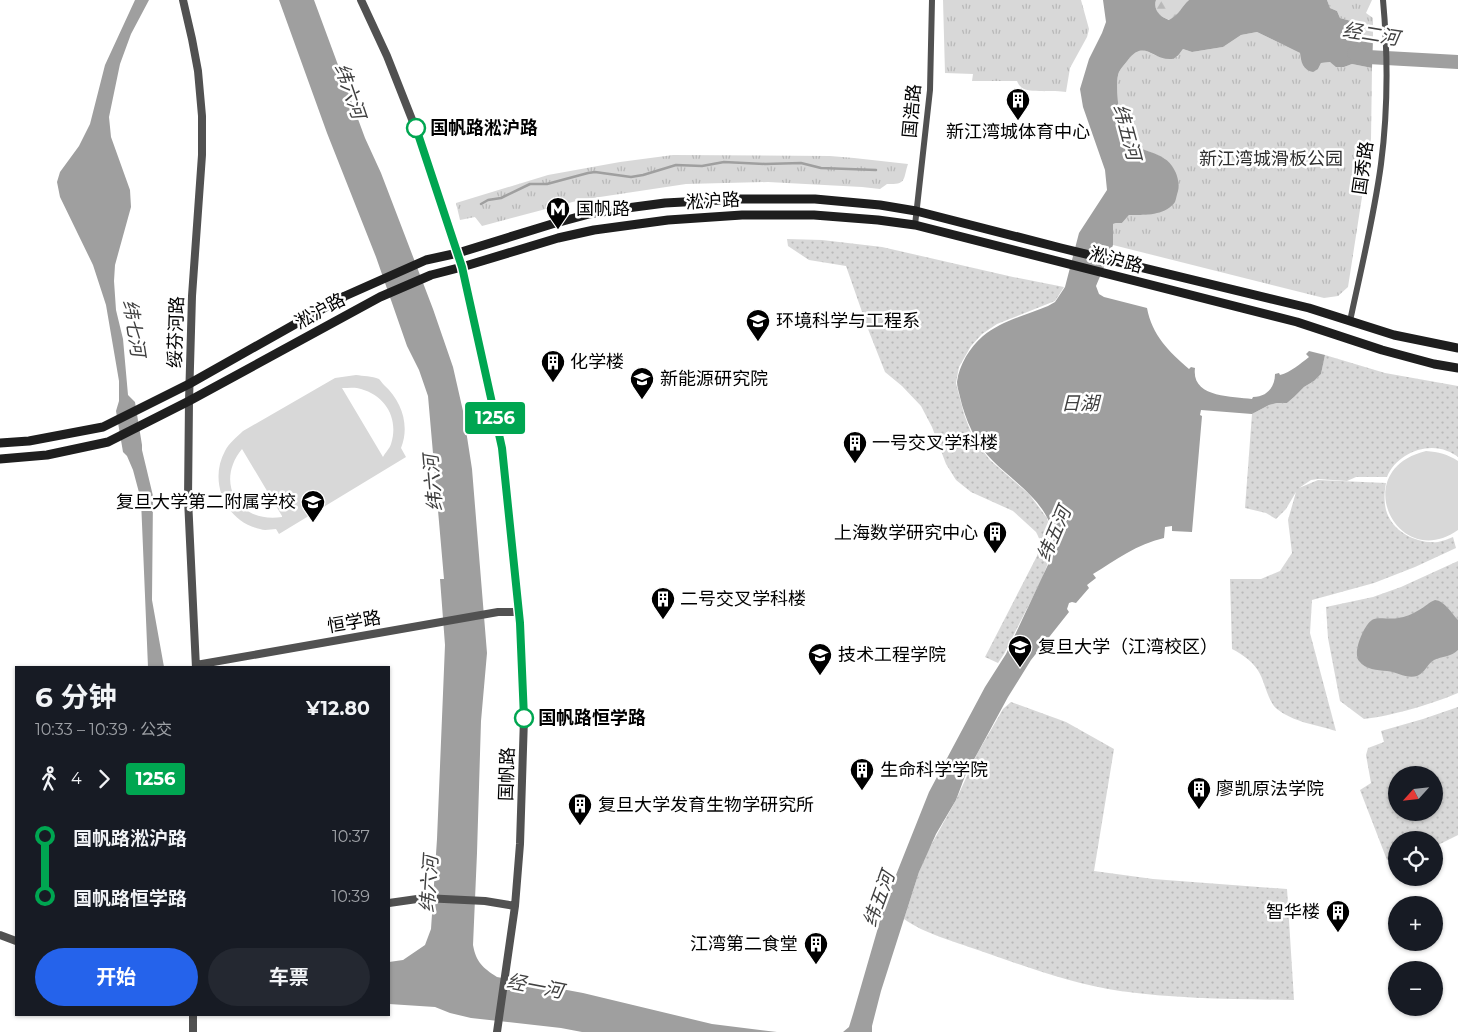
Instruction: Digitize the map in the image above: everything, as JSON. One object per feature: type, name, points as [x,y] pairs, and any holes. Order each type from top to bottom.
[{"type":"main road","name":"淞沪路","points":[[0,443],[29,442],[103,427],[189,384],[345,296],[426,260],[458,253],[589,214],[666,203],[739,199],[815,199],[880,205],[916,211],[1309,308],[1394,336],[1458,348]]},
{"type":"main road","name":"淞沪路","points":[[0,459],[47,455],[108,442],[189,401],[380,297],[431,275],[558,238],[594,230],[668,220],[742,215],[814,215],[915,225],[1297,322],[1382,350],[1434,364],[1458,368]]},
{"type":"main road","name":"国秀路","points":[[1345,337],[1350,321]]},
{"type":"street","name":"绥芬河路","points":[[183,0],[198,71],[202,116],[202,155],[192,296],[189,384],[188,498],[196,666]]},
{"type":"street","name":"国帆路","points":[[360,0],[387,56],[416,126],[458,253],[502,448],[518,612],[524,718],[520,844],[515,906],[497,1032]]},
{"type":"street","name":"国浩路","points":[[915,225],[930,90],[932,0]]},
{"type":"street","name":"国秀路","points":[[1350,321],[1379,182],[1384,136],[1387,79],[1383,0]]},
{"type":"street","name":"恒学路","points":[[196,666],[489,613],[518,612]]},
{"type":"street","points":[[390,903],[424,898],[515,906]]},
{"type":"street","points":[[0,935],[15,941]]},
{"type":"street","points":[[193,1016],[193,1032]]},
{"type":"green space","points":[[943,0],[1081,0],[1089,29],[1087,37],[1070,68],[1066,92],[1025,90],[1017,81],[972,81],[973,74],[945,73]]},
{"type":"green space","points":[[1156,0],[1189,0],[1170,20],[1158,13],[1155,4]]},
{"type":"green space","points":[[1327,0],[1372,0],[1366,13],[1373,18],[1373,40],[1356,34],[1351,21],[1340,18],[1337,11],[1330,8]]},
{"type":"green space","name":"新江湾城滑板公园","points":[[1257,32],[1300,53],[1301,60],[1318,69],[1321,63],[1330,62],[1344,67],[1352,64],[1372,68],[1371,139],[1348,287],[1338,296],[1324,298],[1113,245],[1113,224],[1122,223],[1129,215],[1159,212],[1175,201],[1165,159],[1138,147],[1125,137],[1117,95],[1118,77],[1121,69],[1133,54],[1139,50],[1161,57],[1177,57],[1183,49],[1192,52],[1223,47],[1241,35]]},
{"type":"green space","points":[[673,155],[830,156],[908,164],[901,182],[887,184],[880,189],[768,182],[686,184],[580,200],[482,226],[475,217],[460,220],[456,203],[548,175]]},
{"type":"green space","points":[[787,239],[822,240],[882,247],[1064,287],[1055,301],[997,324],[982,334],[971,346],[959,367],[956,383],[964,414],[973,438],[990,460],[1029,494],[1047,518],[1052,535],[1052,552],[1042,579],[998,663],[985,657],[1037,556],[1040,540],[1036,532],[1013,511],[971,492],[956,480],[946,464],[932,427],[921,406],[885,372],[846,266],[809,260],[788,246]]},
{"type":"green space","points":[[1325,355],[1385,373],[1458,386],[1458,457],[1450,452],[1438,449],[1421,449],[1412,452],[1397,462],[1387,477],[1356,477],[1347,481],[1318,479],[1311,480],[1299,488],[1318,480],[1386,483],[1386,510],[1394,525],[1406,535],[1422,541],[1438,542],[1453,537],[1456,548],[1374,583],[1312,600],[1310,633],[1336,731],[1298,720],[1277,709],[1267,693],[1255,666],[1244,656],[1232,649],[1230,579],[1261,579],[1280,571],[1292,553],[1288,520],[1296,492],[1286,509],[1276,519],[1266,513],[1245,508],[1252,414],[1269,405],[1287,403],[1321,374]]},
{"type":"green space","points":[[356,375],[373,377],[379,379],[390,391],[396,398],[403,414],[405,431],[401,448],[406,457],[279,534],[276,529],[262,530],[248,525],[238,518],[223,499],[219,475],[220,463],[225,451],[243,431],[335,378]],"holes":[[[342,388],[357,388],[370,392],[384,403],[392,417],[393,435],[390,446],[383,457]],[[242,449],[282,516],[282,517],[267,517],[254,514],[243,508],[235,498],[231,487],[230,475],[234,462]]]},
{"type":"green space","points":[[1426,451],[1443,454],[1458,461],[1458,530],[1436,540],[1416,538],[1400,529],[1390,514],[1385,496],[1389,477],[1402,462]]},
{"type":"green space","points":[[1458,561],[1458,693],[1412,709],[1364,719],[1340,701],[1328,638],[1326,607],[1373,597],[1401,587]]},
{"type":"green space","points":[[1011,702],[1066,722],[1114,749],[1094,871],[1153,879],[1287,889],[1294,1000],[1185,997],[1141,994],[1102,988],[1048,974],[949,940],[920,929],[904,919],[925,856],[956,800],[977,754],[1003,709]]},
{"type":"green space","points":[[1458,707],[1458,835],[1443,842],[1443,831],[1388,831],[1387,860],[1360,790],[1371,783],[1366,755],[1368,748],[1384,742],[1381,731]]},
{"type":"water","points":[[135,0],[149,0],[131,34],[120,64],[109,117],[111,137],[130,190],[131,207],[115,265],[116,310],[123,339],[128,395],[135,402],[142,450],[153,496],[152,600],[164,666],[148,666],[141,500],[133,470],[127,456],[123,452],[116,411],[119,401],[119,381],[106,305],[93,265],[60,197],[57,182],[60,172],[79,146],[90,124],[105,65]]},
{"type":"water","name":"经一河","points":[[279,0],[314,0],[365,138],[381,173],[433,309],[453,367],[463,411],[472,469],[487,653],[481,721],[473,945],[478,960],[497,977],[583,993],[712,1024],[777,1032],[582,1032],[471,1018],[435,1007],[390,1004],[390,962],[403,960],[425,945],[431,929],[437,839],[445,645],[440,579],[444,579],[428,396],[419,370],[407,346],[376,257],[327,133]]},
{"type":"water","points":[[1103,0],[1156,0],[1155,7],[1158,13],[1169,20],[1189,0],[1327,0],[1330,8],[1337,11],[1340,18],[1351,21],[1356,34],[1373,40],[1372,68],[1352,64],[1336,67],[1330,62],[1321,63],[1318,69],[1313,72],[1303,65],[1300,53],[1257,32],[1241,35],[1223,47],[1192,52],[1183,49],[1172,59],[1165,59],[1149,52],[1139,51],[1123,66],[1118,77],[1118,104],[1125,136],[1135,145],[1167,161],[1175,172],[1179,188],[1175,202],[1166,210],[1154,214],[1129,215],[1122,223],[1113,224],[1113,245],[1096,286],[1099,294],[1147,308],[1149,318],[1162,342],[1189,369],[1191,367],[1195,368],[1195,378],[1199,385],[1214,394],[1252,399],[1253,397],[1258,397],[1272,387],[1275,374],[1279,373],[1280,375],[1295,368],[1309,357],[1306,354],[1309,351],[1325,355],[1321,374],[1287,403],[1269,405],[1252,414],[1201,410],[1192,532],[1172,531],[1172,526],[1165,527],[1164,538],[1136,548],[1093,574],[1096,578],[1087,585],[1089,588],[1076,603],[1069,603],[1067,609],[1069,612],[1031,660],[1008,697],[965,776],[956,800],[936,834],[919,872],[881,991],[872,1032],[843,1032],[849,1027],[886,900],[929,792],[985,687],[1006,654],[1054,552],[1053,533],[1043,511],[1028,493],[987,455],[976,440],[965,414],[957,382],[960,369],[966,357],[983,336],[1006,322],[1055,302],[1065,287],[1079,233],[1107,190],[1105,170],[1083,107],[1080,89],[1089,59],[1106,22]]},
{"type":"water","points":[[1435,600],[1445,605],[1458,620],[1458,650],[1434,660],[1422,673],[1413,677],[1372,669],[1359,661],[1357,652],[1360,639],[1372,620],[1406,616]]},
{"type":"waterway","name":"经二河","points":[[1354,53],[1368,57],[1458,62]]},
{"type":"waterway","points":[[481,204],[488,200],[501,198],[530,184],[547,184],[595,172],[631,177],[676,165],[702,166],[724,162],[801,163],[821,168],[876,170]]},
{"type":"bus line","name":"1256","points":[[416,128],[462,267],[502,448],[520,623],[524,718]]},
{"type":"place","name":"新江湾城体育中心","points":[[1018,121]]},
{"type":"place","name":"国帆路淞沪路","points":[[416,128]]},
{"type":"place","name":"国帆路","points":[[558,230]]},
{"type":"place","name":"环境科学与工程系","points":[[758,342]]},
{"type":"place","name":"化学楼","points":[[553,383]]},
{"type":"place","name":"新能源研究院","points":[[642,400]]},
{"type":"place","name":"一号交叉学科楼","points":[[855,464]]},
{"type":"place","name":"复旦大学第二附属学校","points":[[313,523]]},
{"type":"place","name":"上海数学研究中心","points":[[995,554]]},
{"type":"place","name":"二号交叉学科楼","points":[[663,620]]},
{"type":"place","name":"复旦大学（江湾校区）","points":[[1020,668]]},
{"type":"place","name":"技术工程学院","points":[[820,676]]},
{"type":"place","name":"国帆路恒学路","points":[[524,718]]},
{"type":"place","name":"生命科学学院","points":[[862,791]]},
{"type":"place","name":"廖凯原法学院","points":[[1199,810]]},
{"type":"place","name":"复旦大学发育生物学研究所","points":[[580,826]]},
{"type":"place","name":"智华楼","points":[[1338,933]]},
{"type":"place","name":"江湾第二食堂","points":[[816,965]]},
{"type":"water label","name":"纬六河","points":[[350,91]]},
{"type":"water label","name":"纬五河","points":[[1127,132]]},
{"type":"water label","name":"纬七河","points":[[134,328]]},
{"type":"water label","name":"日湖","points":[[1080,403]]},
{"type":"water label","name":"纬六河","points":[[433,483]]},
{"type":"water label","name":"纬五河","points":[[1054,534]]},
{"type":"water label","name":"纬六河","points":[[429,884]]},
{"type":"water label","name":"纬五河","points":[[879,899]]}]
